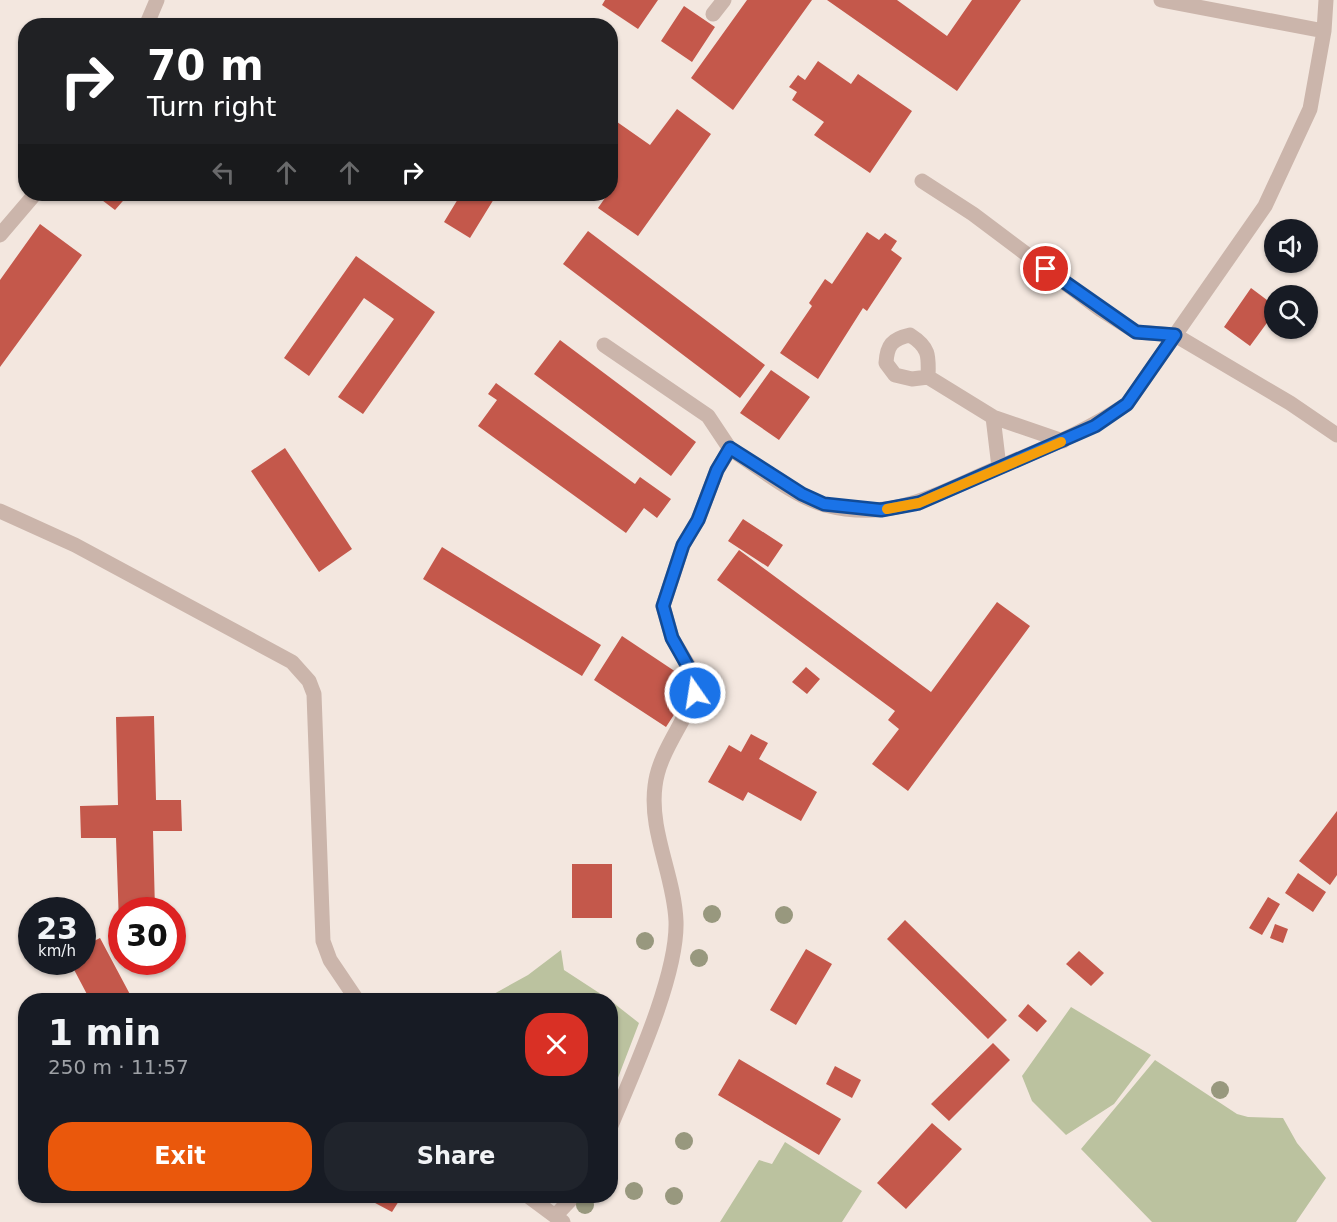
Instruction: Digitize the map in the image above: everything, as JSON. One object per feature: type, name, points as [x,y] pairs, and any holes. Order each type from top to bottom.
[{"type":"street","points":[[149,18],[157,0]]},
{"type":"street","points":[[713,14],[724,0]]},
{"type":"street","points":[[1161,0],[1324,31]]},
{"type":"street","points":[[604,345],[708,416],[730,448],[802,494],[824,504],[881,510],[919,503],[1095,426],[1127,404],[1265,206],[1310,109],[1324,31],[1326,0]]},
{"type":"street","points":[[922,181],[973,214],[1101,310],[1136,332],[1175,335],[1290,403],[1337,435]]},
{"type":"street","points":[[0,235],[29,201]]},
{"type":"street","points":[[928,376],[993,417],[1063,441]]},
{"type":"street","points":[[993,417],[999,467]]},
{"type":"street","points":[[618,1107],[669,971],[676,923],[672,879],[655,826],[655,786],[667,750],[697,686],[693,673],[672,638],[663,606],[683,545],[698,520],[717,470],[730,448]]},
{"type":"street","points":[[0,511],[75,545],[292,662],[309,681],[314,694],[323,941],[330,960],[352,993]]},
{"type":"street","points":[[537,1203],[559,1219],[569,1203]]},
{"type":"green space","points":[[561,950],[564,970],[599,993],[496,993],[528,975]]},
{"type":"green space","points":[[618,1006],[639,1023],[618,1078]]},
{"type":"green space","points":[[1071,1007],[1151,1055],[1114,1104],[1066,1135],[1032,1101],[1022,1076]]},
{"type":"green space","points":[[1155,1060],[1237,1114],[1248,1117],[1283,1118],[1297,1143],[1326,1178],[1296,1222],[1152,1222],[1081,1149]]},
{"type":"green space","points":[[785,1142],[862,1191],[842,1222],[720,1222],[759,1160],[772,1164]]},
{"type":"building","points":[[605,0],[658,0],[638,29],[602,5]]},
{"type":"building","points":[[747,0],[812,0],[733,110],[691,78]]},
{"type":"building","points":[[827,0],[897,0],[947,36],[972,0],[1021,0],[957,91]]},
{"type":"building","points":[[684,6],[715,27],[692,62],[661,41]]},
{"type":"building","points":[[818,61],[851,84],[858,74],[912,111],[870,173],[814,135],[824,122],[792,100],[797,92],[789,87],[798,75],[805,80]]},
{"type":"building","points":[[677,109],[711,134],[638,236],[598,208],[603,201],[618,201],[618,123],[650,145]]},
{"type":"building","points":[[103,201],[123,201],[115,210]]},
{"type":"building","points":[[457,201],[493,201],[470,238],[444,222]]},
{"type":"building","points":[[40,224],[82,255],[0,367],[0,280]]},
{"type":"building","points":[[588,231],[765,365],[740,398],[563,264]]},
{"type":"building","points":[[867,232],[879,240],[885,233],[897,241],[891,250],[902,258],[867,311],[863,308],[818,379],[780,353],[812,306],[809,303],[825,279],[832,284]]},
{"type":"building","points":[[356,256],[435,312],[363,414],[338,397],[394,319],[364,298],[309,376],[284,358]]},
{"type":"building","points":[[1251,288],[1264,298],[1264,327],[1250,346],[1224,327]]},
{"type":"building","points":[[560,340],[696,442],[671,476],[534,374]]},
{"type":"building","points":[[771,370],[810,397],[779,440],[740,413]]},
{"type":"building","points":[[496,383],[635,484],[640,477],[671,499],[657,518],[644,508],[626,533],[478,426],[497,400],[488,394]]},
{"type":"building","points":[[285,448],[352,549],[319,572],[251,471]]},
{"type":"building","points":[[743,519],[783,545],[768,567],[728,541]]},
{"type":"building","points":[[442,547],[601,645],[582,676],[423,579]]},
{"type":"building","points":[[739,550],[931,692],[997,602],[1030,626],[908,791],[872,764],[899,729],[888,720],[895,711],[717,580]]},
{"type":"building","points":[[622,636],[694,684],[666,727],[594,680]]},
{"type":"building","points":[[806,667],[820,679],[807,694],[792,682]]},
{"type":"building","points":[[154,716],[156,800],[181,800],[182,831],[153,831],[155,897],[118,897],[116,838],[81,838],[80,806],[118,805],[116,717]]},
{"type":"building","points":[[751,734],[768,743],[759,759],[817,792],[801,821],[748,792],[743,801],[708,782],[729,745],[741,752]]},
{"type":"building","points":[[1337,811],[1337,875],[1330,885],[1299,861]]},
{"type":"building","points":[[572,864],[612,864],[612,918],[572,918]]},
{"type":"building","points":[[1298,873],[1326,892],[1313,912],[1285,893]]},
{"type":"building","points":[[1268,897],[1280,904],[1262,935],[1249,928]]},
{"type":"building","points":[[905,920],[1007,1020],[988,1039],[887,939]]},
{"type":"building","points":[[1275,924],[1288,929],[1283,943],[1270,938]]},
{"type":"building","points":[[100,938],[108,953],[108,975],[120,975],[129,993],[86,993],[77,975],[96,975],[96,940]]},
{"type":"building","points":[[806,949],[832,964],[796,1025],[770,1010]]},
{"type":"building","points":[[1079,951],[1104,973],[1091,986],[1066,964]]},
{"type":"building","points":[[1028,1004],[1047,1021],[1037,1032],[1018,1016]]},
{"type":"building","points":[[993,1043],[1010,1060],[949,1121],[931,1104]]},
{"type":"building","points":[[739,1059],[841,1119],[819,1155],[718,1095]]},
{"type":"building","points":[[835,1066],[861,1080],[852,1098],[826,1084]]},
{"type":"building","points":[[932,1123],[962,1149],[906,1209],[877,1183]]},
{"type":"building","points":[[375,1203],[398,1203],[392,1212]]},
{"type":"slow traffic","points":[[887,509],[919,503],[1061,442]]},
{"type":"route","points":[[695,693],[697,686],[693,673],[672,638],[663,606],[683,545],[698,520],[709,487],[730,448],[802,494],[824,504],[881,510],[919,503],[1063,441],[1095,426],[1127,404],[1175,335],[1136,332],[1101,310],[1046,269]]}]
